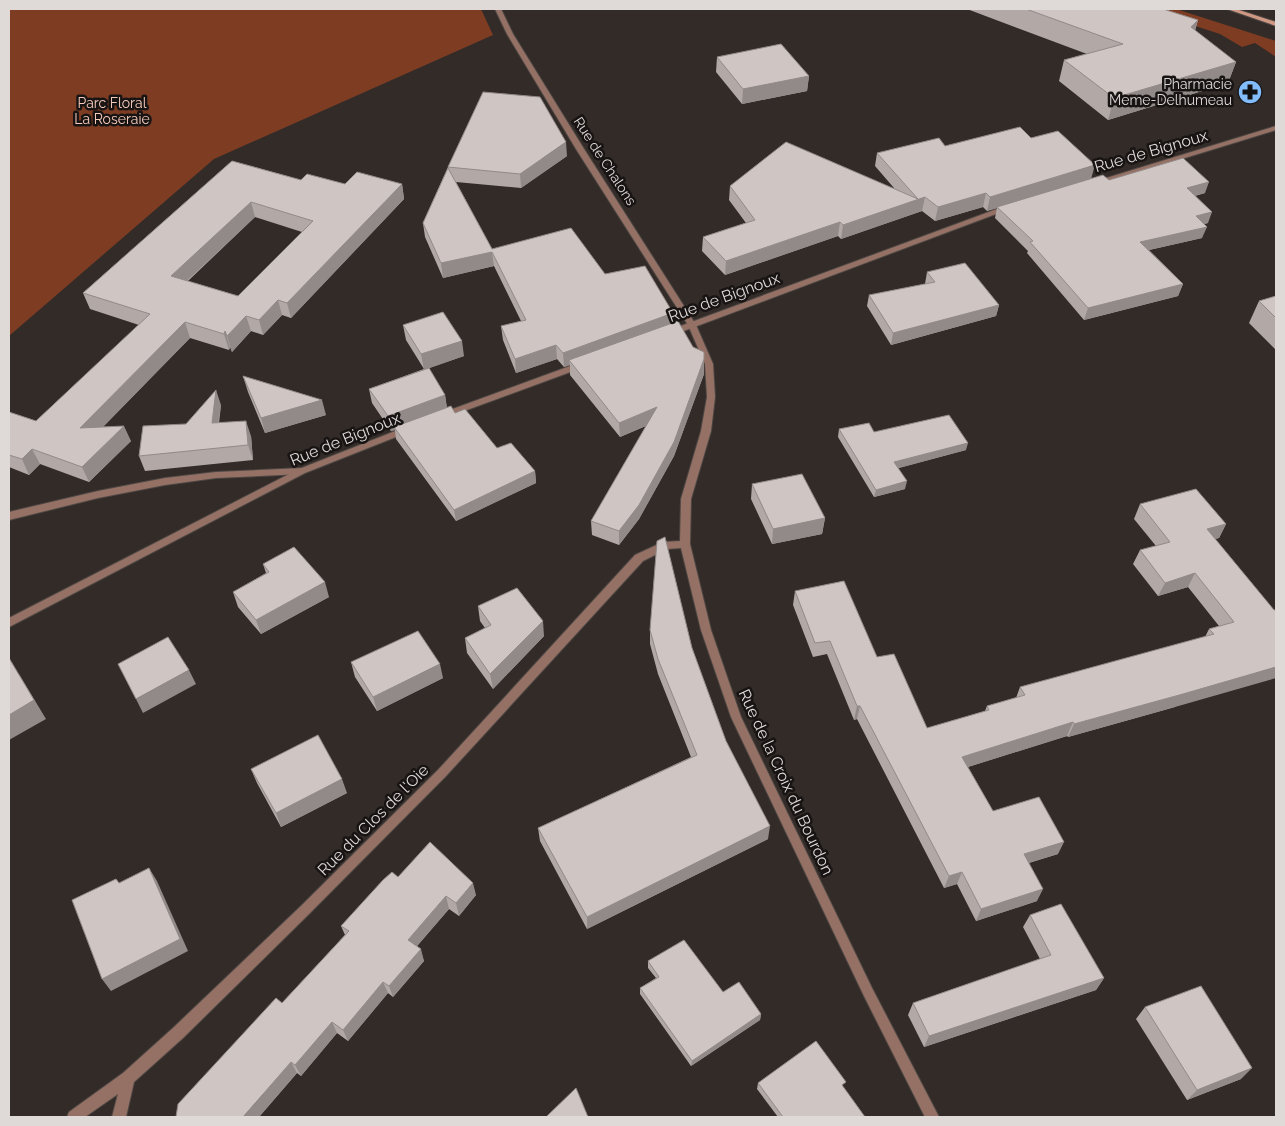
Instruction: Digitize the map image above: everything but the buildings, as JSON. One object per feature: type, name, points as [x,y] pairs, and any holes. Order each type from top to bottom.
[{"type":"main road","points":[[1230,9],[1276,24]]},
{"type":"street","name":"Rue de Chalons","points":[[498,9],[510,34],[580,149],[692,325]]},
{"type":"street","name":"Rue de Bignoux","points":[[1081,187],[1194,155],[1276,128]]},
{"type":"street","name":"Rue de Bignoux","points":[[663,335],[1017,205]]},
{"type":"street","name":"Rue de la Croix du Bourdon","points":[[692,325],[709,364],[711,397],[706,431],[686,499],[685,544],[706,630],[736,717],[868,992],[932,1117]]},
{"type":"street","points":[[431,420],[589,362]]},
{"type":"street","name":"Rue de Bignoux","points":[[9,623],[302,470],[413,427]]},
{"type":"street","points":[[9,516],[140,485],[190,478],[302,470]]},
{"type":"street","name":"Rue du Clos de l'Oie","points":[[74,1117],[128,1078],[192,1020],[442,773],[639,558],[666,545],[685,544]]},
{"type":"street","points":[[119,1117],[128,1078]]},
{"type":"green space","name":"Parc Floral La Roseraie","points":[[9,9],[481,9],[493,35],[214,159],[9,336]]},
{"type":"green space","points":[[1143,9],[1176,9],[1276,41],[1276,57],[1255,43],[1242,47],[1220,34]]},
{"type":"place","name":"Pharmacie Meme-Delhumeau","points":[[1250,92]]}]
